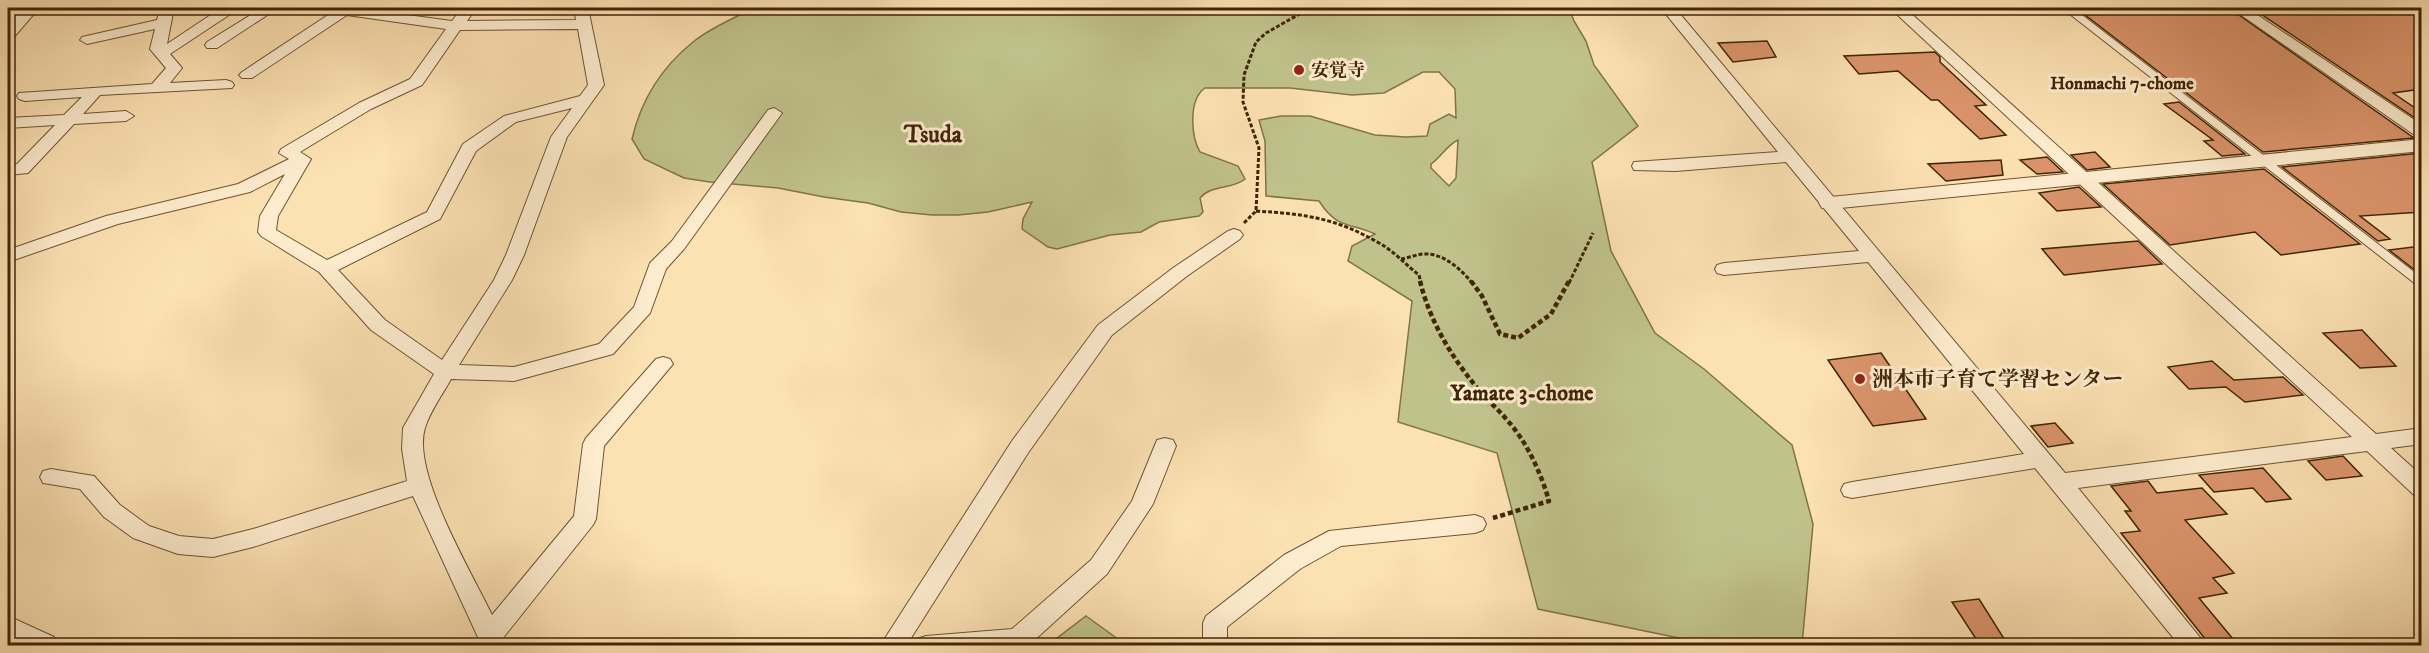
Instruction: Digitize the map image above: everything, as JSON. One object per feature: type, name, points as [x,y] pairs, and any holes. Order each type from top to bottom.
[{"type":"street","points":[[8,33],[30,8]]},
{"type":"street","points":[[161,52],[176,45],[230,8]]},
{"type":"street","points":[[212,45],[271,8]]},
{"type":"street","points":[[328,8],[386,11],[456,26],[583,16],[596,85],[560,137],[515,255],[503,280],[445,372],[414,428],[413,449],[419,486],[493,641],[585,519],[594,444],[663,364]]},
{"type":"street","points":[[303,159],[287,153],[365,106],[416,82],[469,8]]},
{"type":"street","points":[[1668,8],[2062,482],[2194,645]]},
{"type":"street","points":[[1898,8],[2421,489]]},
{"type":"street","points":[[2067,8],[2421,285]]},
{"type":"street","points":[[2238,8],[2421,133]]},
{"type":"street","points":[[247,75],[345,10]]},
{"type":"street","points":[[87,40],[165,15],[158,49],[174,68],[157,88]]},
{"type":"street","points":[[25,96],[226,85]]},
{"type":"street","points":[[8,170],[22,169],[96,91]]},
{"type":"street","points":[[326,268],[434,215],[469,148],[510,119],[587,99]]},
{"type":"street","points":[[303,159],[268,216],[267,232],[326,268],[378,325],[445,372],[514,374],[606,349],[643,309],[657,267],[678,245],[774,113]]},
{"type":"street","points":[[8,123],[126,116]]},
{"type":"street","points":[[1830,203],[2421,145]]},
{"type":"street","points":[[1640,166],[1676,166],[1791,156]]},
{"type":"street","points":[[8,256],[112,220],[244,188],[303,159]]},
{"type":"street","points":[[892,645],[1020,447],[1105,330],[1180,272],[1234,235]]},
{"type":"street","points":[[1724,269],[1872,256]]},
{"type":"street","points":[[2062,482],[2421,436]]},
{"type":"street","points":[[926,645],[1018,639],[1099,567],[1142,504],[1165,446]]},
{"type":"street","points":[[1852,490],[2041,459]]},
{"type":"street","points":[[51,477],[86,482],[112,511],[141,532],[178,545],[213,548],[254,538],[419,486]]},
{"type":"street","points":[[1215,645],[1215,623],[1292,562],[1337,537],[1475,524]]},
{"type":"street","points":[[9,630],[43,645]]},
{"type":"path","points":[[1310,8],[1266,33],[1256,42],[1250,55],[1245,75],[1243,102],[1258,148],[1256,211],[1304,214],[1336,222],[1381,244],[1419,275],[1424,297],[1439,334],[1478,389],[1509,422],[1542,475],[1549,501],[1475,524]]},
{"type":"path","points":[[1400,260],[1427,254],[1458,266],[1484,296],[1500,334],[1518,338],[1551,314],[1593,233]]},
{"type":"green space","points":[[754,8],[1569,8],[1586,41],[1594,65],[1638,126],[1592,162],[1611,251],[1655,333],[1704,369],[1792,445],[1813,524],[1802,645],[1713,645],[1538,609],[1497,453],[1398,422],[1412,301],[1348,261],[1352,246],[1375,234],[1338,221],[1325,210],[1319,201],[1266,196],[1265,141],[1259,120],[1281,116],[1310,116],[1375,135],[1427,136],[1430,124],[1449,114],[1456,118],[1455,89],[1439,72],[1423,72],[1384,93],[1352,95],[1290,88],[1205,88],[1196,101],[1193,119],[1193,128],[1200,152],[1238,166],[1245,179],[1234,185],[1210,191],[1200,198],[1203,212],[1199,216],[1159,222],[1141,232],[1110,235],[1057,249],[1048,247],[1022,229],[1023,219],[1032,202],[988,212],[958,215],[901,212],[868,203],[778,188],[684,178],[644,159],[632,139],[641,111],[662,73],[700,37]],"holes":[[[1458,140],[1456,178],[1449,186],[1431,168],[1431,164]]]},
{"type":"green space","points":[[1086,616],[1126,645],[1039,645],[1057,638]]},
{"type":"building","points":[[2076,8],[2229,8],[2414,138],[2263,152]]},
{"type":"building","points":[[2421,8],[2421,89],[2393,93],[2421,112],[2421,122],[2255,10]]},
{"type":"building","points":[[1767,41],[1776,57],[1733,62],[1718,43]]},
{"type":"building","points":[[1935,52],[1940,57],[1940,62],[1986,105],[1975,106],[2006,135],[1980,139],[1938,100],[1931,100],[1898,71],[1859,74],[1844,56]]},
{"type":"building","points":[[2179,102],[2245,154],[2222,156],[2204,141],[2213,140],[2164,104]]},
{"type":"building","points":[[2095,152],[2110,167],[2087,170],[2071,155]]},
{"type":"building","points":[[2421,153],[2421,212],[2360,216],[2390,239],[2378,241],[2282,167]]},
{"type":"building","points":[[2047,157],[2063,172],[2037,174],[2020,160]]},
{"type":"building","points":[[2001,160],[2003,175],[1946,181],[1928,164]]},
{"type":"building","points":[[2264,169],[2360,244],[2281,255],[2255,232],[2170,245],[2103,184]]},
{"type":"building","points":[[2079,187],[2101,207],[2057,211],[2039,193]]},
{"type":"building","points":[[2138,241],[2162,264],[2064,275],[2042,249]]},
{"type":"building","points":[[2421,246],[2421,275],[2389,250]]},
{"type":"building","points":[[2362,330],[2396,366],[2360,368],[2323,333]]},
{"type":"building","points":[[1881,353],[1926,419],[1873,426],[1828,360]]},
{"type":"building","points":[[2212,361],[2234,380],[2283,377],[2303,395],[2245,402],[2226,387],[2189,389],[2168,367]]},
{"type":"building","points":[[2055,423],[2073,443],[2048,447],[2031,426]]},
{"type":"building","points":[[2343,456],[2362,476],[2326,480],[2308,461]]},
{"type":"building","points":[[2263,468],[2291,499],[2266,502],[2253,488],[2214,492],[2199,475]]},
{"type":"building","points":[[2148,481],[2157,493],[2202,488],[2227,514],[2185,520],[2234,573],[2213,578],[2227,593],[2199,598],[2238,645],[2210,645],[2121,533],[2140,531],[2125,511],[2131,511],[2111,486]]},
{"type":"building","points":[[1979,599],[2008,645],[1980,645],[1952,602]]},
{"type":"place","name":"安覚寺","points":[[1299,70]]},
{"type":"place","name":"洲本市子育て学習センター","points":[[1860,379]]},
{"type":"district","name":"Honmachi 7-chome","points":[[2122,83]]},
{"type":"district","name":"Tsuda","points":[[933,134]]},
{"type":"district","name":"Yamate 3-chome","points":[[1522,392]]}]
